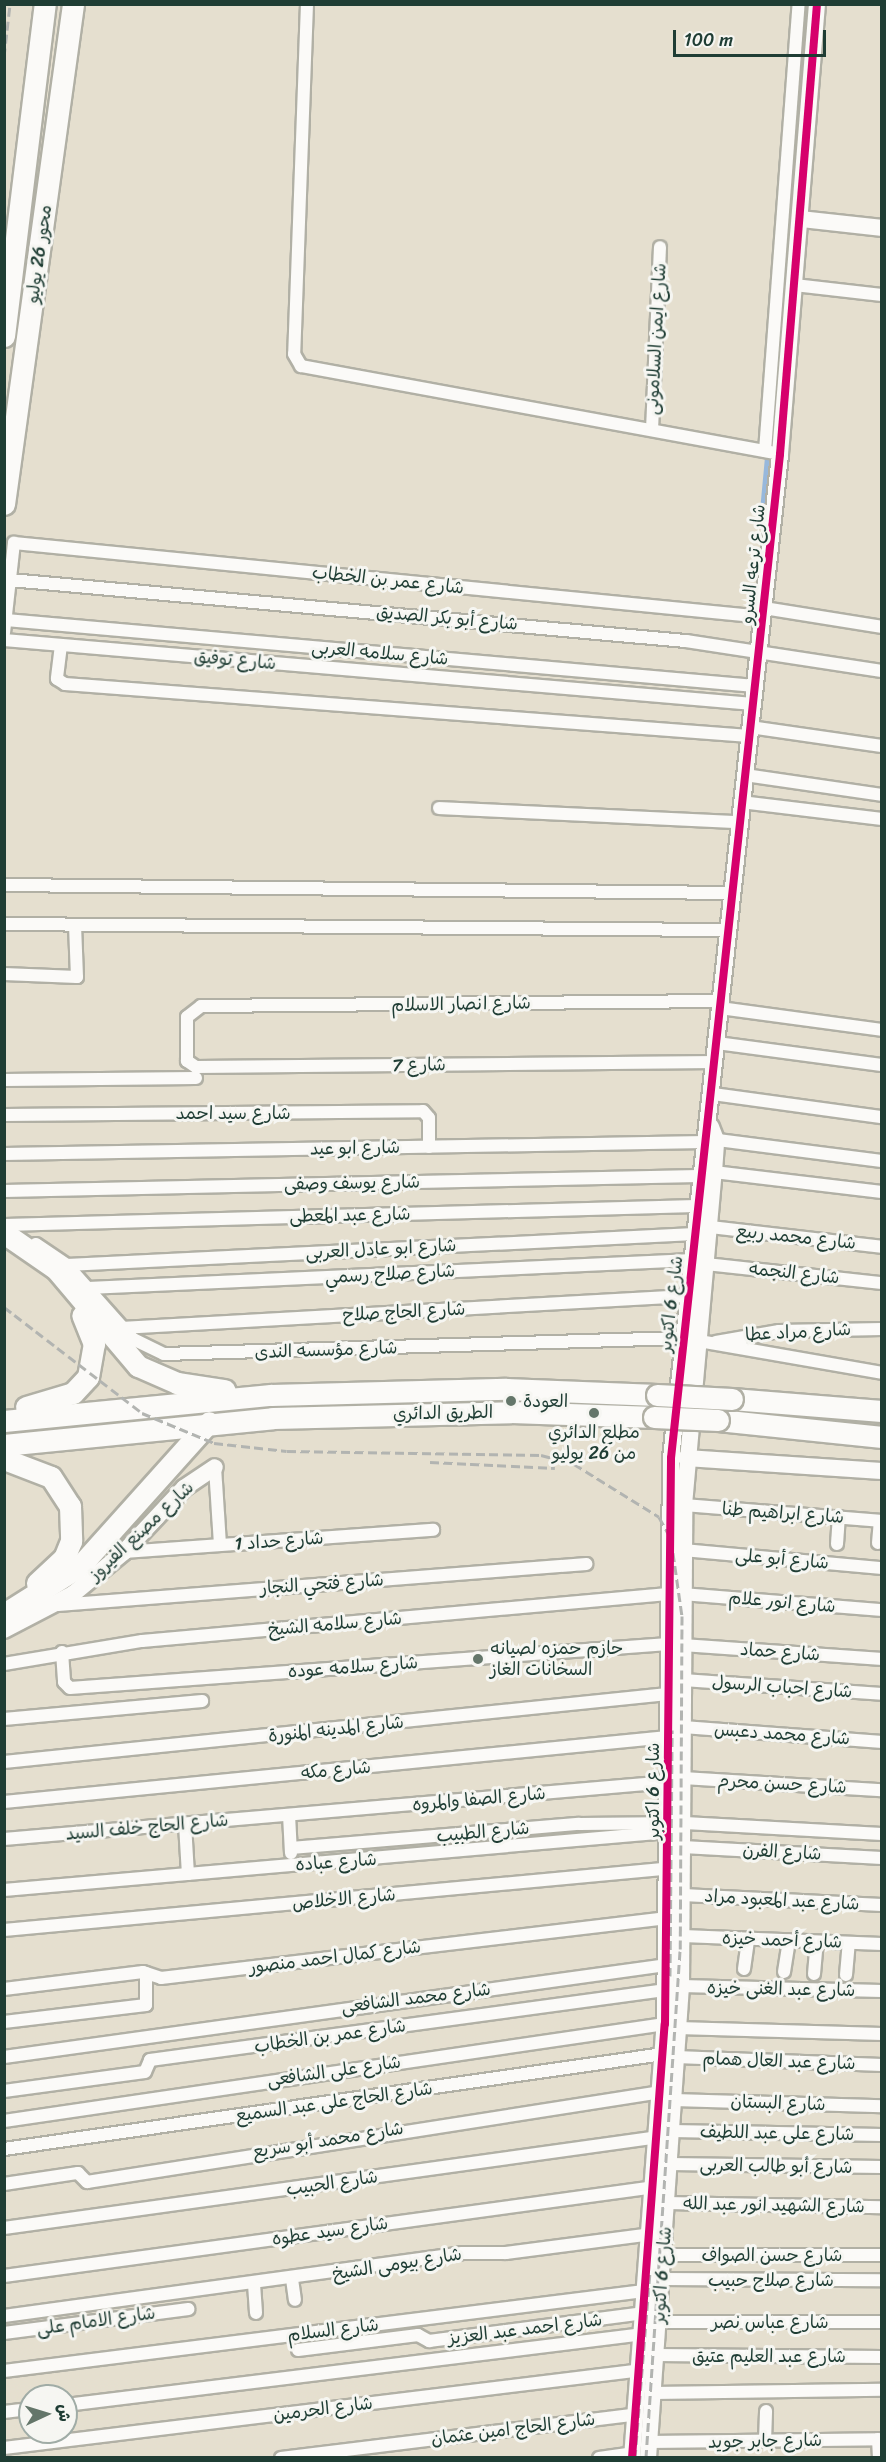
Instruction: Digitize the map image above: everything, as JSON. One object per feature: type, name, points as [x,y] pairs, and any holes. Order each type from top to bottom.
[{"type":"highway","name":"محور 26 يوليو","points":[[4,336],[45,4]]},
{"type":"highway","name":"محور 26 يوليو","points":[[4,504],[73,4]]},
{"type":"highway","points":[[4,1233],[57,1269],[138,1366],[211,1408],[80,1566],[4,1614]]},
{"type":"highway","points":[[4,1245],[60,1285],[86,1321],[94,1344],[88,1377],[73,1393],[4,1412]]},
{"type":"highway","name":"الطريق الدائري","points":[[4,1444],[211,1408],[271,1395],[506,1389],[732,1399],[882,1411]]},
{"type":"highway","name":"الطريق الدائري","points":[[4,1421],[211,1408],[273,1418],[511,1412],[718,1420],[882,1437]]},
{"type":"highway","points":[[4,1459],[51,1477],[66,1498],[73,1524],[68,1550],[53,1571],[4,1601]]},
{"type":"street","points":[[307,4],[297,362],[310,369],[772,452]]},
{"type":"street","name":"شارع ترعه السرو","points":[[710,1137],[727,930],[745,775],[747,703],[752,651],[759,614],[772,452],[799,4]]},
{"type":"street","name":"شارع ترعه السرو","points":[[772,452],[801,219],[817,4]]},
{"type":"street","points":[[801,219],[882,228]]},
{"type":"street","name":"شارع ايمن السلامونى","points":[[652,430],[660,247]]},
{"type":"street","points":[[794,285],[882,295]]},
{"type":"street","name":"شارع عمر بن الخطاب","points":[[10,580],[14,543],[882,627]]},
{"type":"street","points":[[4,633],[10,580]]},
{"type":"street","name":"شارع أبو بكر الصديق","points":[[10,580],[752,651],[882,670]]},
{"type":"street","name":"شارع سلامه العربى","points":[[6,620],[749,685]]},
{"type":"street","name":"شارع توفيق","points":[[4,640],[747,703]]},
{"type":"street","points":[[61,645],[61,683],[746,733],[882,746]]},
{"type":"street","points":[[745,775],[882,795]]},
{"type":"street","points":[[741,802],[882,819]]},
{"type":"street","points":[[439,808],[739,822]]},
{"type":"street","points":[[4,885],[731,893]]},
{"type":"street","points":[[4,924],[727,930]]},
{"type":"street","points":[[4,974],[77,977],[75,925]]},
{"type":"street","name":"شارع انصار الاسلام","points":[[201,1006],[720,1005],[882,1030]]},
{"type":"street","name":"شارع 7","points":[[201,1006],[187,1017],[187,1058],[192,1066],[716,1062]]},
{"type":"street","points":[[717,1043],[882,1065]]},
{"type":"street","points":[[4,1080],[196,1078]]},
{"type":"street","points":[[713,1094],[882,1117]]},
{"type":"street","name":"شارع سيد احمد","points":[[4,1115],[423,1111],[429,1118],[429,1147]]},
{"type":"street","name":"شارع ابو عيد","points":[[4,1154],[429,1147],[710,1137],[882,1161]]},
{"type":"street","name":"شارع 6 اكتوبر","points":[[674,1988],[666,1965],[667,1918],[675,1868],[676,1780],[683,1727],[683,1680],[676,1644],[675,1594],[689,1338],[699,1262],[710,1137]]},
{"type":"street","name":"شارع 6 اكتوبر","points":[[702,1230],[696,1206],[707,1174]]},
{"type":"street","name":"شارع يوسف وصفى","points":[[4,1191],[707,1174],[882,1192]]},
{"type":"street","name":"شارع عبد المعطى","points":[[5,1224],[696,1206]]},
{"type":"street","name":"شارع مؤسسه الندى","points":[[5,1224],[67,1264],[121,1328],[148,1348],[180,1356],[689,1338],[882,1373]]},
{"type":"street","name":"شارع محمد ربيع","points":[[702,1230],[882,1247]]},
{"type":"street","name":"شارع ابو عادل العربى","points":[[67,1264],[702,1230]]},
{"type":"street","name":"شارع 6 اكتوبر","points":[[675,1594],[683,1550],[687,1458],[689,1338],[687,1296],[699,1262]]},
{"type":"street","name":"شارع النجمه","points":[[699,1262],[882,1283]]},
{"type":"street","name":"شارع صلاح رسمي","points":[[88,1288],[699,1262]]},
{"type":"street","name":"شارع الحاج صلاح","points":[[121,1328],[687,1296]]},
{"type":"street","name":"شارع مراد عطا","points":[[715,1343],[779,1331],[882,1329]]},
{"type":"street","points":[[687,1458],[882,1471]]},
{"type":"street","points":[[215,1467],[220,1545]]},
{"type":"street","name":"شارع مصنع الفيروز","points":[[4,1630],[57,1605],[124,1552],[184,1488],[215,1467]]},
{"type":"street","name":"شارع ابراهيم طنا","points":[[684,1505],[881,1521]]},
{"type":"street","points":[[837,1544],[838,1517]]},
{"type":"street","points":[[878,1543],[881,1521]]},
{"type":"street","name":"شارع حداد 1","points":[[124,1552],[433,1530]]},
{"type":"street","name":"شارع أبو على","points":[[683,1550],[882,1568]]},
{"type":"street","name":"شارع فتحي النجار","points":[[57,1605],[586,1564]]},
{"type":"street","name":"شارع انور علام","points":[[675,1594],[882,1610]]},
{"type":"street","name":"شارع سلامه الشيخ","points":[[4,1664],[62,1652],[675,1594]]},
{"type":"street","name":"شارع 6 اكتوبر","points":[[676,1644],[668,1694],[668,1737],[676,1780]]},
{"type":"street","name":"شارع سلامه عوده","points":[[62,1652],[64,1682],[70,1688],[676,1644]]},
{"type":"street","name":"شارع حماد","points":[[676,1644],[882,1659]]},
{"type":"street","name":"شارع احباب الرسول","points":[[683,1680],[882,1694]]},
{"type":"street","name":"شارع المدينه المنورة","points":[[4,1762],[668,1694]]},
{"type":"street","points":[[4,1719],[202,1701]]},
{"type":"street","name":"شارع محمد دعبس","points":[[683,1727],[882,1742]]},
{"type":"street","name":"شارع مكه","points":[[4,1802],[668,1737]]},
{"type":"street","name":"شارع حسن محرم","points":[[676,1780],[882,1790]]},
{"type":"street","name":"شارع الصفا والمروه","points":[[289,1815],[676,1780]]},
{"type":"street","points":[[289,1815],[292,1865]]},
{"type":"street","name":"شارع الحاج خلف السيد","points":[[4,1839],[289,1815]]},
{"type":"street","points":[[185,1824],[188,1874]]},
{"type":"street","name":"شارع الطبيب","points":[[291,1848],[579,1824],[675,1825]]},
{"type":"street","points":[[675,1825],[882,1834]]},
{"type":"street","name":"شارع 6 اكتوبر","points":[[656,2287],[652,2234],[655,2187],[665,2134],[674,1988],[683,1936],[683,1895],[675,1868],[683,1847],[675,1825]]},
{"type":"street","name":"شارع عباده","points":[[4,1890],[292,1865],[675,1825]]},
{"type":"street","name":"شارع الفرن","points":[[683,1847],[882,1858]]},
{"type":"street","name":"شارع الاخلاص","points":[[4,1929],[675,1868]]},
{"type":"street","name":"شارع عبد المعبود مراد","points":[[683,1895],[882,1905]]},
{"type":"street","name":"شارع كمال احمد منصور","points":[[4,1989],[146,1973],[161,1978],[667,1918]]},
{"type":"street","name":"شارع أحمد خيزه","points":[[683,1936],[882,1944]]},
{"type":"street","points":[[744,1969],[748,1938]]},
{"type":"street","points":[[784,1972],[789,1940]]},
{"type":"street","points":[[814,1974],[817,1941]]},
{"type":"street","points":[[846,1975],[849,1943]]},
{"type":"street","name":"شارع محمد الشافعى","points":[[4,2056],[168,2036],[185,2028],[666,1965]]},
{"type":"street","points":[[4,2022],[146,2005],[146,1973]]},
{"type":"street","name":"شارع عمر بن الخطاب","points":[[4,2091],[145,2072],[150,2060],[674,1988]]},
{"type":"street","name":"شارع عبد الغنى خيزه","points":[[674,1988],[882,1991]]},
{"type":"street","name":"شارع على الشافعى","points":[[4,2121],[671,2026],[882,2034]]},
{"type":"street","name":"شارع عبد العال همام","points":[[670,2055],[882,2065]]},
{"type":"street","name":"شارع الحاج على عبد السميع","points":[[4,2149],[670,2055]]},
{"type":"street","name":"شارع البستان","points":[[667,2096],[882,2106]]},
{"type":"street","name":"شارع محمد أبو سريع","points":[[4,2184],[78,2173],[85,2182],[216,2163],[219,2157],[244,2153],[667,2096]]},
{"type":"street","name":"شارع 6 اكتوبر","points":[[641,2452],[654,2393],[656,2355],[652,2317],[663,2254],[669,2164],[665,2134]]},
{"type":"street","name":"شارع على عبد اللطيف","points":[[665,2134],[882,2135]]},
{"type":"street","name":"شارع الحبيب","points":[[4,2228],[665,2134]]},
{"type":"street","name":"شارع أبو طالب العربى","points":[[669,2164],[882,2167]]},
{"type":"street","name":"شارع سيد عطوه","points":[[4,2276],[655,2187]]},
{"type":"street","name":"شارع الشهيد انور عبد الله","points":[[667,2203],[882,2207]]},
{"type":"street","name":"شارع بيومى الشيخ","points":[[4,2316],[292,2279],[460,2253],[506,2253],[652,2234]]},
{"type":"street","name":"شارع حسن الصواف","points":[[663,2254],[882,2255]]},
{"type":"street","points":[[292,2279],[295,2300]]},
{"type":"street","name":"شارع صلاح حبيب","points":[[656,2287],[882,2280]]},
{"type":"street","points":[[254,2284],[256,2313]]},
{"type":"street","name":"شارع السلام","points":[[4,2372],[656,2287]]},
{"type":"street","name":"شارع الامام على","points":[[4,2333],[188,2309]]},
{"type":"street","name":"شارع 6 اكتوبر","points":[[641,2452],[637,2414],[644,2334],[652,2317]]},
{"type":"street","name":"شارع عباس نصر","points":[[652,2317],[882,2322]]},
{"type":"street","name":"شارع احمد عبد العزيز","points":[[298,2350],[418,2335],[429,2341],[652,2317]]},
{"type":"street","points":[[78,2403],[644,2334]]},
{"type":"street","name":"شارع عبد العليم عتيق","points":[[656,2355],[882,2356]]},
{"type":"street","name":"شارع الحرمين","points":[[4,2448],[642,2370]]},
{"type":"street","points":[[654,2393],[882,2390]]},
{"type":"street","points":[[765,2441],[766,2411]]},
{"type":"street","name":"شارع الحاج امين عثمان","points":[[281,2457],[637,2414]]},
{"type":"street","points":[[879,2457],[880,2439]]},
{"type":"street","name":"شارع جابر جويد","points":[[599,2457],[765,2441],[880,2439]]},
{"type":"waterway","points":[[776,390],[808,4]]},
{"type":"waterway","points":[[764,522],[770,457]]},
{"type":"railway","points":[[4,57],[10,4]]},
{"type":"railway","points":[[4,1307],[142,1413],[214,1443],[287,1451],[541,1455],[574,1464],[659,1517],[671,1539],[682,1616],[680,1951],[646,2458]]},
{"type":"railway","points":[[430,1462],[555,1468]]},
{"type":"railway","points":[[670,1976],[672,1730]]},
{"type":"railway","points":[[635,2458],[650,2272]]},
{"type":"cycle path","points":[[632,2458],[665,2024],[671,1458],[780,454],[817,4]]},
{"type":"place","name":"العودة","points":[[511,1401]]},
{"type":"place","name":"مطلع الدائري من 26 يوليو","points":[[594,1413]]},
{"type":"place","name":"حازم حمزه لصيانه السخانات الغاز","points":[[478,1659]]}]
